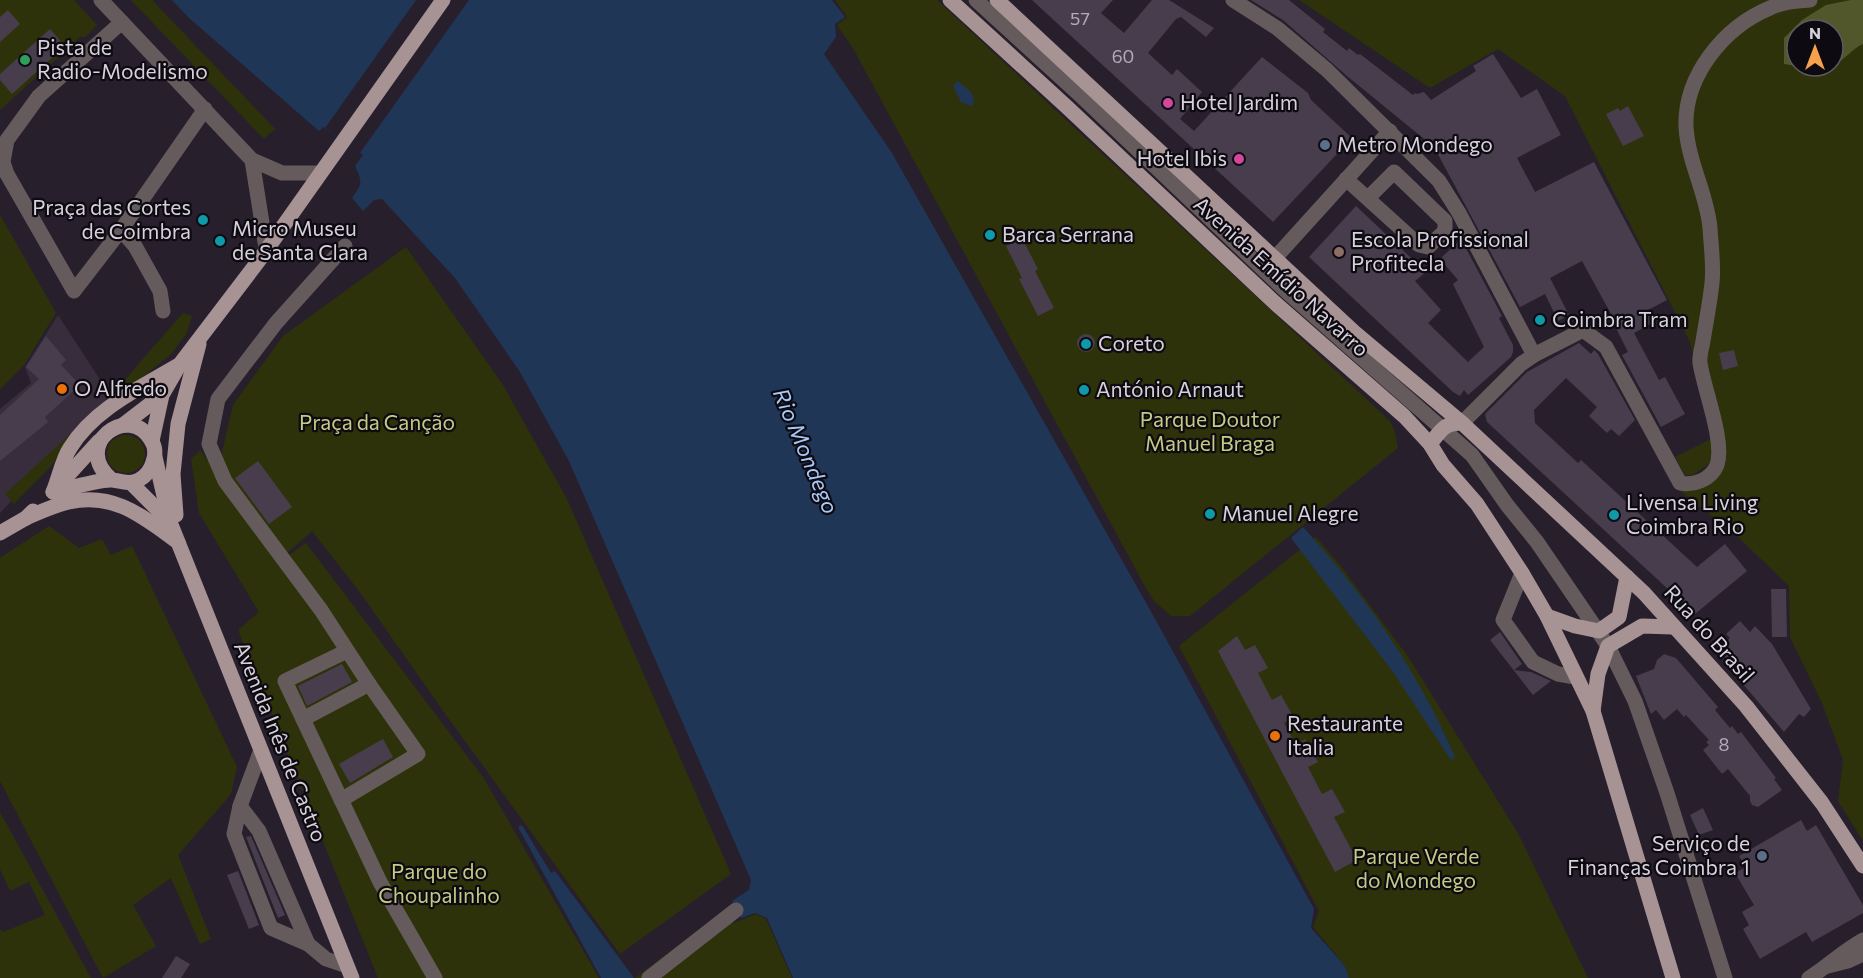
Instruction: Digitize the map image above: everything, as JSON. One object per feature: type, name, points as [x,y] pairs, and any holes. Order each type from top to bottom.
[{"type":"main road","points":[[101,439],[97,450],[98,462],[103,472],[112,480],[131,483],[148,473],[155,457],[152,441],[162,395],[180,364],[443,0]]},
{"type":"main road","name":"Avenida Emídio Navarro","points":[[950,0],[1275,303],[1404,416],[1430,444],[1443,465],[1477,504],[1522,573],[1547,616],[1593,711]]},
{"type":"main road","name":"Avenida Emídio Navarro","points":[[997,0],[1354,332],[1462,423],[1495,454]]},
{"type":"main road","points":[[178,542],[173,474],[178,424],[200,339]]},
{"type":"main road","points":[[53,492],[70,448],[94,419],[180,364]]},
{"type":"main road","points":[[26,518],[53,492],[106,432],[123,425],[162,395]]},
{"type":"main road","points":[[1430,444],[1442,428],[1450,423],[1462,423]]},
{"type":"main road","points":[[123,425],[140,429],[152,441]]},
{"type":"main road","name":"Rua do Brasil","points":[[1495,454],[1644,593],[1746,706],[1822,803],[1863,866]]},
{"type":"main road","name":"Avenida Inês de Castro","points":[[155,457],[170,522],[350,972]]},
{"type":"main road","points":[[53,492],[112,480]]},
{"type":"main road","name":"Avenida Inês de Castro","points":[[131,483],[170,522]]},
{"type":"main road","points":[[0,533],[26,518],[68,502],[93,499],[117,503],[143,517],[178,542]]},
{"type":"main road","points":[[1547,616],[1599,631],[1618,617],[1627,577]]},
{"type":"main road","points":[[1673,627],[1642,627],[1608,646],[1598,674],[1593,711],[1673,978]]},
{"type":"street","points":[[101,0],[252,160],[282,173],[320,173]]},
{"type":"street","points":[[976,0],[1080,95],[1286,291],[1472,455],[1599,631],[1635,701],[1667,793],[1725,978]]},
{"type":"street","points":[[1233,0],[1292,39],[1359,100],[1439,181],[1459,213],[1534,355]]},
{"type":"street","points":[[1462,423],[1521,364],[1583,330],[1606,347],[1680,483],[1691,486],[1704,480],[1716,468],[1720,450],[1700,361],[1713,281],[1709,225],[1686,126],[1692,85],[1711,54],[1741,24],[1770,7],[1809,0]]},
{"type":"street","points":[[122,22],[39,96],[7,140],[3,152],[7,174],[74,291],[121,230],[205,109]]},
{"type":"street","points":[[1275,258],[1389,131]]},
{"type":"street","points":[[252,160],[266,248]]},
{"type":"street","points":[[1346,179],[1419,245],[1428,247],[1445,231],[1445,221],[1394,172],[1368,198]]},
{"type":"street","points":[[1445,221],[1459,213]]},
{"type":"street","points":[[121,230],[135,246],[160,291],[163,311]]},
{"type":"street","points":[[342,800],[418,754],[321,610],[225,481],[209,444],[218,399],[276,323],[345,246]]},
{"type":"street","points":[[1522,573],[1503,620],[1533,662],[1558,674],[1575,677]]},
{"type":"street","points":[[347,651],[285,681],[380,882],[435,978]]},
{"type":"street","points":[[303,719],[369,684]]},
{"type":"street","points":[[261,750],[240,806],[234,834],[271,928],[308,944],[326,959],[350,972]]},
{"type":"street","points":[[240,806],[259,831],[308,944]]},
{"type":"street","points":[[648,978],[736,910]]},
{"type":"street","points":[[1809,978],[1826,967],[1842,951],[1863,939]]},
{"type":"street","points":[[1826,967],[1848,962],[1863,954]]},
{"type":"shaded area","points":[[58,315],[110,395],[0,513],[0,409],[31,383],[25,367]]},
{"type":"green space","name":"Pista de Radio-Modelismo","points":[[0,0],[74,0],[97,25],[85,37],[80,37],[0,110]]},
{"type":"green space","points":[[131,0],[152,0],[275,129],[264,139]]},
{"type":"green space","name":"Parque Doutor Manuel Braga","points":[[835,0],[937,0],[1390,421],[1398,448],[1190,616],[1171,616],[1154,601],[1147,590],[854,50],[837,25],[847,17]]},
{"type":"green space","points":[[1299,0],[1863,0],[1863,841],[1838,801],[1843,760],[1822,703],[1790,637],[1789,586],[1736,535],[1680,491],[1712,463],[1718,450],[1690,342],[1565,96],[1498,49],[1430,88]]},
{"type":"green space","points":[[1863,0],[1863,44],[1845,57],[1845,18],[1805,18],[1826,5]]},
{"type":"green space","points":[[1785,37],[1785,64],[1784,64]]},
{"type":"green space","points":[[0,215],[56,313],[24,365],[0,389]]},
{"type":"green space","name":"Praça da Canção","points":[[406,247],[503,385],[567,499],[731,874],[620,954],[359,591],[312,531],[285,555],[220,461],[233,405],[283,336]]},
{"type":"green space","points":[[183,313],[192,316],[186,334],[171,354],[75,432],[51,466],[14,504],[5,494],[109,398]]},
{"type":"green space","points":[[126,435],[140,440],[145,454],[140,468],[126,473],[112,468],[107,454],[112,440]]},
{"type":"green space","points":[[1713,438],[1711,462],[1693,475],[1685,475],[1675,457]]},
{"type":"green space","name":"Parque do Choupalinho","points":[[200,450],[281,561],[306,543],[483,777],[599,978],[378,978],[238,630],[259,612],[199,513],[191,459]]},
{"type":"green space","points":[[49,526],[79,548],[102,539],[111,555],[132,546],[237,767],[231,794],[178,855],[211,939],[200,944],[171,878],[133,905],[156,946],[103,978],[0,781],[0,558]]},
{"type":"green space","name":"Parque Verde do Mondego","points":[[1316,537],[1340,565],[1409,658],[1519,835],[1588,978],[1349,978],[1345,966],[1313,927],[1319,911],[1179,646]]},
{"type":"green space","points":[[0,812],[91,978],[0,978],[0,930],[3,932],[45,915],[29,882],[10,891],[0,869]]},
{"type":"green space","points":[[727,908],[734,923],[756,914],[766,919],[792,978],[635,978]]},
{"type":"water","name":"Rio Mondego","points":[[172,0],[832,0],[845,17],[835,24],[836,37],[824,54],[892,153],[1154,617],[1314,909],[1311,928],[1345,966],[1349,978],[793,978],[767,918],[755,913],[741,918],[732,901],[749,890],[751,880],[569,461],[520,372],[455,278],[382,199],[374,200],[363,211],[352,198],[360,183],[355,166],[363,155],[323,127],[319,131],[189,18]]},
{"type":"water","points":[[958,81],[972,93],[974,102],[972,106],[961,102],[953,86]]},
{"type":"water","points":[[1303,527],[1348,580],[1389,636],[1440,725],[1455,757],[1451,760],[1393,672],[1291,538]]},
{"type":"water","points":[[522,825],[551,873],[555,871],[634,978],[601,978],[518,827]]},
{"type":"pier","points":[[416,0],[469,0],[360,153],[325,128]]},
{"type":"building","points":[[1032,0],[1113,0],[1101,13],[1124,33],[1152,0],[1169,0],[1214,28],[1206,37],[1181,17],[1176,19],[1148,53],[1172,75],[1177,69],[1202,92],[1180,119],[1194,131],[1262,57],[1308,93],[1311,100],[1352,138],[1273,222]]},
{"type":"building","points":[[1251,0],[1289,0],[1325,29],[1323,32],[1347,51],[1349,48],[1358,55],[1360,54],[1413,95],[1424,92],[1431,100],[1476,71],[1473,66],[1493,54],[1521,98],[1537,89],[1561,135],[1517,158],[1535,192],[1594,162],[1667,300],[1648,310],[1654,322],[1634,333],[1659,380],[1665,377],[1685,414],[1661,427],[1622,355],[1628,352],[1615,326],[1617,325],[1582,261],[1550,278],[1569,315],[1558,321],[1545,294],[1520,307],[1434,147],[1283,20]]},
{"type":"building","points":[[8,10],[20,24],[0,42],[0,17]]},
{"type":"building","points":[[50,29],[65,46],[12,94],[0,80],[0,74]]},
{"type":"building","points":[[1628,106],[1644,136],[1623,146],[1606,114],[1618,108],[1620,111]]},
{"type":"building","points":[[1356,206],[1426,272],[1415,281],[1441,310],[1428,323],[1468,362],[1484,347],[1453,284],[1458,280],[1440,259],[1461,239],[1502,316],[1499,318],[1513,345],[1511,357],[1468,395],[1464,390],[1460,396],[1453,392],[1309,257]]},
{"type":"building","points":[[1022,238],[1038,269],[1035,271],[1054,308],[1038,316],[1019,279],[1022,278],[1006,246]]},
{"type":"building","name":"Coreto","points":[[1082,334],[1090,334],[1095,339],[1093,350],[1082,352],[1077,347],[1077,339]]},
{"type":"building","points":[[46,336],[66,360],[61,365],[80,385],[45,417],[48,422],[0,461],[0,415],[39,379],[26,367]]},
{"type":"building","name":"Livensa Living Coimbra Rio","points":[[1579,343],[1591,354],[1594,350],[1598,354],[1635,420],[1619,436],[1611,429],[1607,433],[1589,416],[1597,407],[1566,378],[1534,410],[1535,423],[1578,463],[1581,460],[1697,567],[1725,544],[1747,571],[1695,614],[1487,422],[1485,414],[1527,372]]},
{"type":"building","points":[[1734,350],[1738,366],[1723,370],[1719,353]]},
{"type":"building","points":[[258,461],[292,507],[269,524],[235,478]]},
{"type":"building","points":[[1771,589],[1786,589],[1787,637],[1772,637]]},
{"type":"building","points":[[1740,621],[1750,632],[1755,626],[1772,644],[1811,709],[1804,717],[1799,714],[1784,732],[1735,675],[1739,671],[1718,650],[1730,638],[1726,634]]},
{"type":"building","points":[[1500,632],[1522,664],[1514,670],[1531,672],[1551,681],[1533,695],[1490,640]]},
{"type":"building","points":[[1237,636],[1245,650],[1255,645],[1268,668],[1258,673],[1272,700],[1281,695],[1294,718],[1284,723],[1296,745],[1305,739],[1318,762],[1308,767],[1322,794],[1332,789],[1345,812],[1334,817],[1357,860],[1335,872],[1218,651]]},
{"type":"building","points":[[1664,654],[1676,658],[1718,707],[1715,710],[1730,728],[1732,726],[1738,734],[1741,732],[1776,778],[1774,779],[1782,790],[1758,807],[1752,805],[1750,796],[1728,769],[1722,774],[1703,750],[1709,745],[1706,742],[1709,740],[1686,715],[1684,717],[1677,709],[1664,720],[1656,710],[1651,714],[1636,676],[1654,669],[1657,660]]},
{"type":"building","points":[[342,664],[352,682],[307,706],[298,686]]},
{"type":"building","points":[[383,739],[393,757],[350,783],[339,764]]},
{"type":"building","points":[[1703,808],[1713,830],[1699,835],[1690,815]]},
{"type":"building","points":[[1801,820],[1807,831],[1816,825],[1863,905],[1863,913],[1812,942],[1806,932],[1760,959],[1743,929],[1749,925],[1742,912],[1754,905],[1735,873],[1746,867],[1739,856]]},
{"type":"building","points":[[251,836],[285,915],[278,918],[246,837]]},
{"type":"building","points":[[238,871],[259,925],[249,929],[227,875]]},
{"type":"building","points":[[176,956],[190,964],[181,978],[162,978]]},
{"type":"place","name":"Pista de Radio-Modelismo","points":[[25,60]]},
{"type":"place","name":"Hotel Jardim","points":[[1168,103]]},
{"type":"place","name":"Metro Mondego","points":[[1325,145]]},
{"type":"place","name":"Hotel Ibis","points":[[1239,159]]},
{"type":"place","name":"Praça das Cortes de Coimbra","points":[[203,220]]},
{"type":"place","name":"Barca Serrana","points":[[990,235]]},
{"type":"place","name":"Micro Museu de Santa Clara","points":[[220,241]]},
{"type":"place","name":"Escola Profissional Profitecla","points":[[1339,252]]},
{"type":"place","name":"Coimbra Tram","points":[[1540,320]]},
{"type":"place","name":"Coreto","points":[[1086,344]]},
{"type":"place","name":"O Alfredo","points":[[62,389]]},
{"type":"place","name":"António Arnaut","points":[[1084,390]]},
{"type":"place","name":"Manuel Alegre","points":[[1210,514]]},
{"type":"place","name":"Livensa Living Coimbra Rio","points":[[1614,515]]},
{"type":"place","name":"Restaurante Italia","points":[[1275,736]]},
{"type":"place","name":"Serviço de Finanças Coimbra 1","points":[[1762,856]]}]
